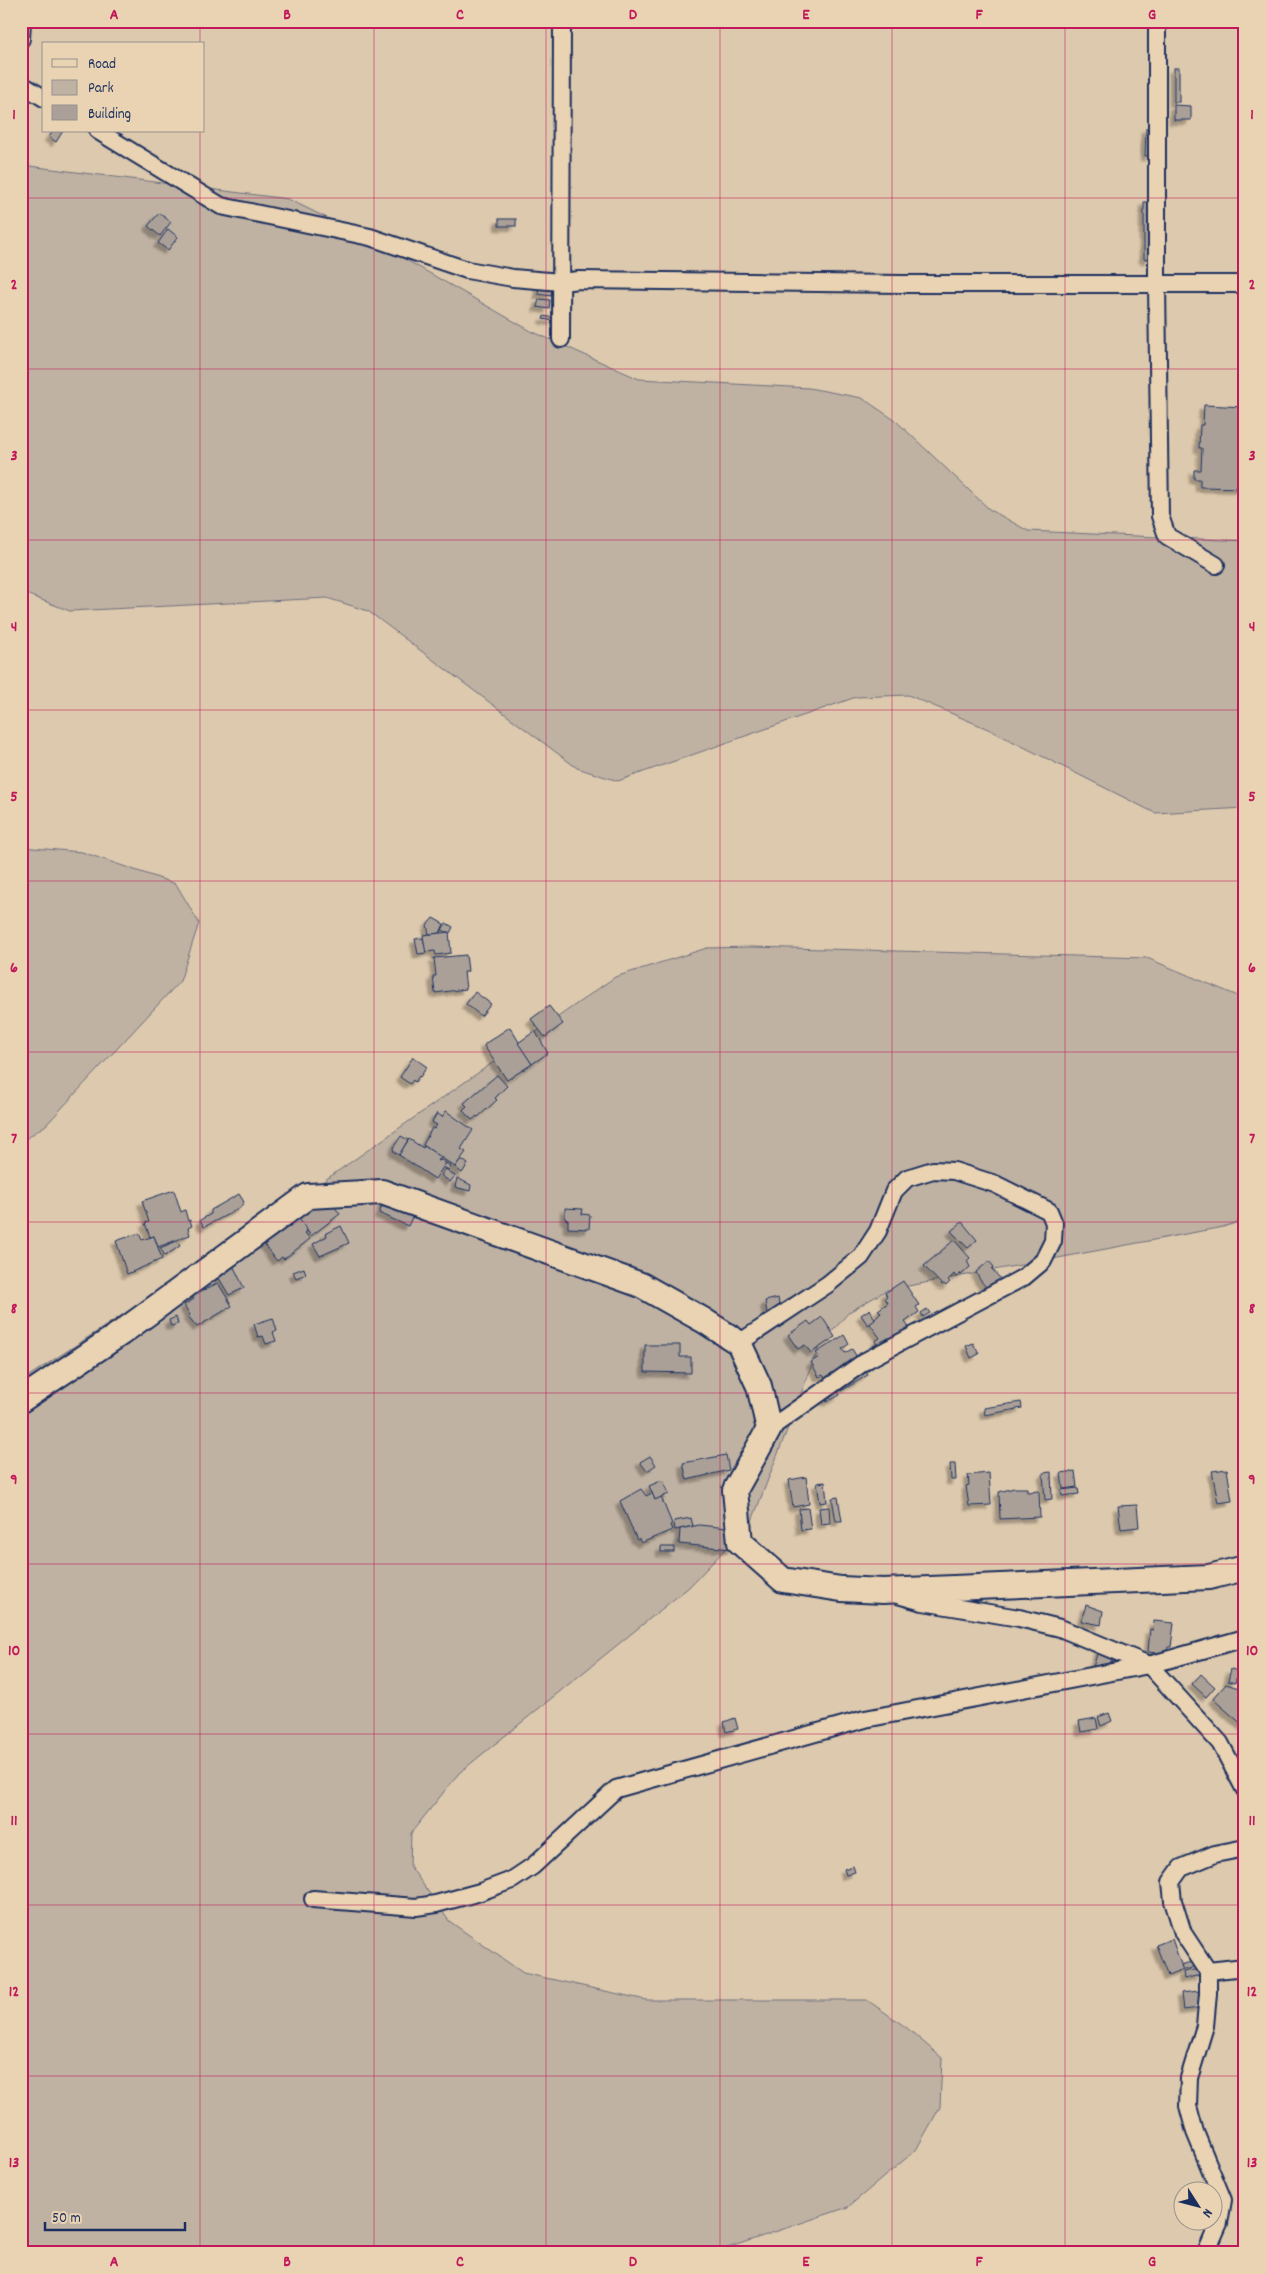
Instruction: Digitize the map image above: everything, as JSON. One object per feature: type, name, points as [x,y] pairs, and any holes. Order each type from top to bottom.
[{"type":"street","points":[[21,39],[22,21]]},
{"type":"street","points":[[561,339],[562,21]]},
{"type":"street","points":[[1157,21],[1157,284],[1160,516],[1167,536],[1216,565]]},
{"type":"street","points":[[21,84],[42,97]]},
{"type":"street","points":[[100,132],[221,206],[370,237],[467,270],[513,278],[560,282],[1245,284]]},
{"type":"street","points":[[738,1343],[828,1284],[861,1257],[878,1231],[894,1191],[907,1178],[933,1170],[954,1170],[995,1184],[1048,1211],[1054,1223],[1053,1241],[1043,1261],[1024,1278],[867,1360],[769,1429],[735,1490],[740,1542],[783,1580],[841,1589],[883,1591],[1209,1577],[1245,1568]]},
{"type":"street","points":[[21,1400],[121,1333],[308,1196],[382,1192],[641,1285],[703,1320],[738,1343],[759,1386],[769,1429]]},
{"type":"street","points":[[883,1591],[923,1602],[1019,1618],[1060,1628],[1149,1665],[1220,1743],[1245,1790]]},
{"type":"street","points":[[313,1899],[416,1907],[436,1904],[480,1892],[512,1880],[533,1866],[616,1789],[865,1718],[1149,1665],[1245,1638]]},
{"type":"street","points":[[1206,2253],[1220,2223],[1223,2200],[1195,2132],[1188,2106],[1189,2078],[1205,2026],[1208,1971],[1183,1933],[1173,1902],[1171,1882],[1181,1868],[1215,1854],[1245,1848]]},
{"type":"street","points":[[1208,1971],[1245,1967]]},
{"type":"green space","points":[[21,165],[288,199],[366,237],[531,331],[639,379],[809,388],[862,398],[896,421],[989,509],[1028,531],[1245,541],[1245,808],[1155,813],[988,729],[908,695],[856,697],[618,781],[577,768],[368,611],[327,598],[70,611],[21,592]]},
{"type":"green space","points":[[21,847],[82,852],[176,884],[199,923],[180,981],[46,1125],[21,1142]]},
{"type":"green space","points":[[752,947],[1147,958],[1245,999],[1245,1220],[1223,1227],[887,1290],[849,1312],[819,1347],[752,1521],[689,1587],[459,1773],[411,1833],[410,1866],[449,1921],[523,1973],[646,2000],[867,2000],[907,2028],[942,2058],[940,2107],[916,2150],[848,2207],[713,2253],[21,2253],[21,1381],[268,1220],[615,977],[707,948]]},
{"type":"building","points":[[1174,68],[1179,68],[1179,102],[1174,102]]},
{"type":"building","points":[[1174,105],[1191,106],[1191,120],[1174,120]]},
{"type":"building","points":[[1146,128],[1150,128],[1150,156],[1145,156]]},
{"type":"building","points":[[52,132],[62,132],[56,142],[49,137]]},
{"type":"building","points":[[1144,202],[1150,202],[1149,259],[1144,259]]},
{"type":"building","points":[[159,213],[171,222],[160,236],[148,226]]},
{"type":"building","points":[[499,219],[516,219],[516,226],[499,226]]},
{"type":"building","points":[[168,229],[178,237],[168,250],[158,243]]},
{"type":"building","points":[[540,279],[553,281],[551,296],[538,294]]},
{"type":"building","points":[[539,299],[550,300],[549,309],[537,307]]},
{"type":"building","points":[[544,316],[554,318],[553,321],[543,319]]},
{"type":"building","points":[[1204,405],[1245,407],[1245,488],[1200,487],[1200,479],[1194,479],[1194,470],[1201,470],[1202,448],[1199,448],[1200,425],[1203,425]]},
{"type":"building","points":[[433,918],[444,924],[440,933],[429,934],[427,925]]},
{"type":"building","points":[[446,923],[453,927],[450,933],[442,930]]},
{"type":"building","points":[[449,932],[451,953],[436,955],[435,951],[425,952],[423,935]]},
{"type":"building","points":[[423,938],[426,953],[418,954],[415,939]]},
{"type":"building","points":[[466,955],[468,971],[464,972],[466,989],[435,993],[433,976],[436,976],[434,958]]},
{"type":"building","points":[[475,992],[491,1004],[481,1016],[466,1004]]},
{"type":"building","points":[[549,1006],[563,1024],[545,1037],[531,1019]]},
{"type":"building","points":[[510,1027],[532,1064],[507,1080],[484,1046]]},
{"type":"building","points":[[535,1031],[548,1053],[532,1064],[518,1043]]},
{"type":"building","points":[[413,1057],[427,1067],[415,1082],[413,1080],[410,1084],[400,1077]]},
{"type":"building","points":[[497,1075],[507,1086],[495,1098],[497,1100],[472,1120],[463,1110],[467,1106],[464,1103]]},
{"type":"building","points":[[446,1111],[473,1130],[461,1149],[466,1152],[455,1167],[423,1145],[432,1128],[434,1129],[437,1125],[432,1122],[437,1113],[442,1117]]},
{"type":"building","points":[[401,1136],[408,1140],[399,1155],[394,1152],[393,1148]]},
{"type":"building","points":[[409,1139],[441,1157],[438,1161],[441,1160],[446,1163],[435,1179],[399,1155]]},
{"type":"building","points":[[461,1159],[468,1164],[462,1173],[455,1167]]},
{"type":"building","points":[[446,1163],[451,1167],[449,1170],[443,1167]]},
{"type":"building","points":[[446,1169],[455,1176],[450,1182],[441,1175]]},
{"type":"building","points":[[457,1178],[471,1185],[470,1191],[455,1187]]},
{"type":"building","points":[[174,1190],[181,1212],[185,1210],[188,1221],[190,1220],[192,1226],[188,1228],[190,1235],[158,1247],[154,1236],[150,1237],[145,1223],[149,1222],[142,1201]]},
{"type":"building","points":[[388,1191],[415,1211],[408,1226],[379,1213]]},
{"type":"building","points":[[239,1194],[244,1202],[240,1208],[204,1227],[200,1220],[211,1214],[211,1210]]},
{"type":"building","points":[[327,1197],[340,1214],[311,1236],[290,1207]]},
{"type":"building","points":[[565,1208],[583,1209],[582,1214],[590,1215],[589,1229],[568,1228],[568,1220],[565,1219]]},
{"type":"building","points":[[295,1214],[303,1224],[307,1231],[305,1233],[310,1239],[284,1259],[282,1257],[277,1261],[257,1235]]},
{"type":"building","points":[[962,1222],[977,1240],[968,1248],[951,1231]]},
{"type":"building","points":[[341,1226],[349,1243],[320,1256],[313,1244],[327,1236],[326,1233]]},
{"type":"building","points":[[139,1233],[142,1240],[154,1236],[162,1259],[127,1274],[116,1241]]},
{"type":"building","points":[[954,1240],[970,1258],[967,1261],[970,1267],[961,1275],[960,1273],[956,1277],[954,1274],[948,1280],[950,1282],[946,1286],[942,1285],[924,1266]]},
{"type":"building","points":[[177,1241],[180,1246],[165,1256],[160,1248]]},
{"type":"building","points":[[230,1259],[244,1288],[229,1295],[213,1268]]},
{"type":"building","points":[[989,1261],[994,1267],[992,1269],[1010,1290],[991,1293],[980,1280],[976,1272]]},
{"type":"building","points":[[304,1268],[306,1274],[296,1278],[293,1272]]},
{"type":"building","points":[[903,1281],[919,1305],[916,1307],[919,1312],[905,1322],[911,1330],[881,1351],[875,1341],[880,1338],[870,1324],[881,1313],[878,1310],[888,1303],[885,1293]]},
{"type":"building","points":[[218,1283],[232,1306],[197,1327],[188,1316],[190,1315],[184,1305],[194,1299],[191,1294],[201,1288],[202,1291]]},
{"type":"building","points":[[778,1298],[780,1311],[767,1313],[765,1301]]},
{"type":"building","points":[[870,1309],[875,1320],[868,1325],[861,1315]]},
{"type":"building","points":[[927,1309],[930,1313],[923,1317],[921,1313]]},
{"type":"building","points":[[176,1317],[178,1324],[171,1326],[169,1320]]},
{"type":"building","points":[[822,1317],[835,1337],[811,1353],[805,1345],[798,1349],[788,1335],[808,1321],[811,1325]]},
{"type":"building","points":[[273,1318],[277,1331],[273,1332],[276,1341],[266,1344],[263,1336],[258,1337],[254,1324]]},
{"type":"building","points":[[844,1335],[849,1344],[842,1349],[845,1353],[852,1349],[868,1375],[841,1391],[831,1376],[825,1379],[823,1375],[819,1377],[811,1362],[819,1357],[816,1353]]},
{"type":"building","points":[[973,1343],[979,1354],[971,1358],[966,1346]]},
{"type":"building","points":[[645,1345],[680,1345],[680,1357],[691,1357],[691,1373],[645,1372]]},
{"type":"building","points":[[834,1385],[840,1395],[827,1402],[823,1396]]},
{"type":"building","points":[[1021,1402],[1022,1408],[985,1415],[984,1408]]},
{"type":"building","points":[[726,1455],[729,1470],[687,1480],[683,1463]]},
{"type":"building","points":[[650,1456],[656,1465],[647,1471],[640,1462]]},
{"type":"building","points":[[950,1464],[955,1464],[956,1480],[951,1480]]},
{"type":"building","points":[[1227,1469],[1232,1501],[1218,1503],[1212,1471]]},
{"type":"building","points":[[1075,1471],[1077,1487],[1063,1489],[1061,1473]]},
{"type":"building","points":[[1051,1472],[1052,1499],[1045,1500],[1043,1473]]},
{"type":"building","points":[[989,1473],[991,1505],[969,1506],[966,1486],[969,1485],[968,1475]]},
{"type":"building","points":[[806,1477],[809,1504],[793,1507],[789,1480]]},
{"type":"building","points":[[663,1480],[669,1494],[655,1500],[649,1486]]},
{"type":"building","points":[[825,1482],[827,1502],[820,1503],[817,1483]]},
{"type":"building","points":[[1014,1488],[1027,1488],[1027,1492],[1039,1491],[1040,1517],[1000,1519],[999,1492]]},
{"type":"building","points":[[1078,1488],[1079,1494],[1062,1496],[1061,1490]]},
{"type":"building","points":[[641,1489],[646,1496],[652,1493],[655,1500],[661,1497],[672,1524],[670,1525],[672,1530],[641,1543],[639,1539],[637,1540],[620,1501]]},
{"type":"building","points":[[838,1497],[842,1521],[836,1521],[832,1498]]},
{"type":"building","points":[[1137,1505],[1139,1527],[1121,1529],[1118,1506]]},
{"type":"building","points":[[829,1507],[830,1523],[821,1524],[819,1508]]},
{"type":"building","points":[[808,1508],[811,1529],[801,1530],[799,1509]]},
{"type":"building","points":[[691,1518],[693,1526],[675,1530],[674,1521]]},
{"type":"building","points":[[699,1525],[737,1529],[732,1549],[679,1544],[680,1529]]},
{"type":"building","points":[[661,1547],[674,1547],[674,1552],[661,1552]]},
{"type":"building","points":[[1086,1605],[1103,1611],[1101,1625],[1081,1621]]},
{"type":"building","points":[[1154,1621],[1174,1623],[1171,1647],[1168,1647],[1166,1654],[1148,1652],[1150,1629],[1153,1630]]},
{"type":"building","points":[[1099,1648],[1130,1658],[1127,1667],[1111,1661],[1108,1672],[1093,1667]]},
{"type":"building","points":[[1231,1669],[1238,1671],[1235,1683],[1228,1681]]},
{"type":"building","points":[[1201,1674],[1215,1687],[1206,1697],[1192,1684]]},
{"type":"building","points":[[1226,1684],[1245,1690],[1245,1727],[1213,1699]]},
{"type":"building","points":[[1109,1713],[1112,1721],[1101,1726],[1098,1717]]},
{"type":"building","points":[[735,1718],[738,1729],[726,1732],[724,1722]]},
{"type":"building","points":[[1096,1718],[1098,1729],[1081,1732],[1079,1721]]},
{"type":"building","points":[[853,1866],[855,1872],[846,1875],[844,1869]]},
{"type":"building","points":[[1172,1939],[1183,1970],[1168,1976],[1156,1945]]},
{"type":"building","points":[[1194,1961],[1196,1967],[1183,1970],[1181,1965]]},
{"type":"building","points":[[1199,1969],[1200,1975],[1184,1979],[1183,1972]]},
{"type":"building","points":[[1199,1991],[1200,2008],[1183,2010],[1181,1993]]}]
